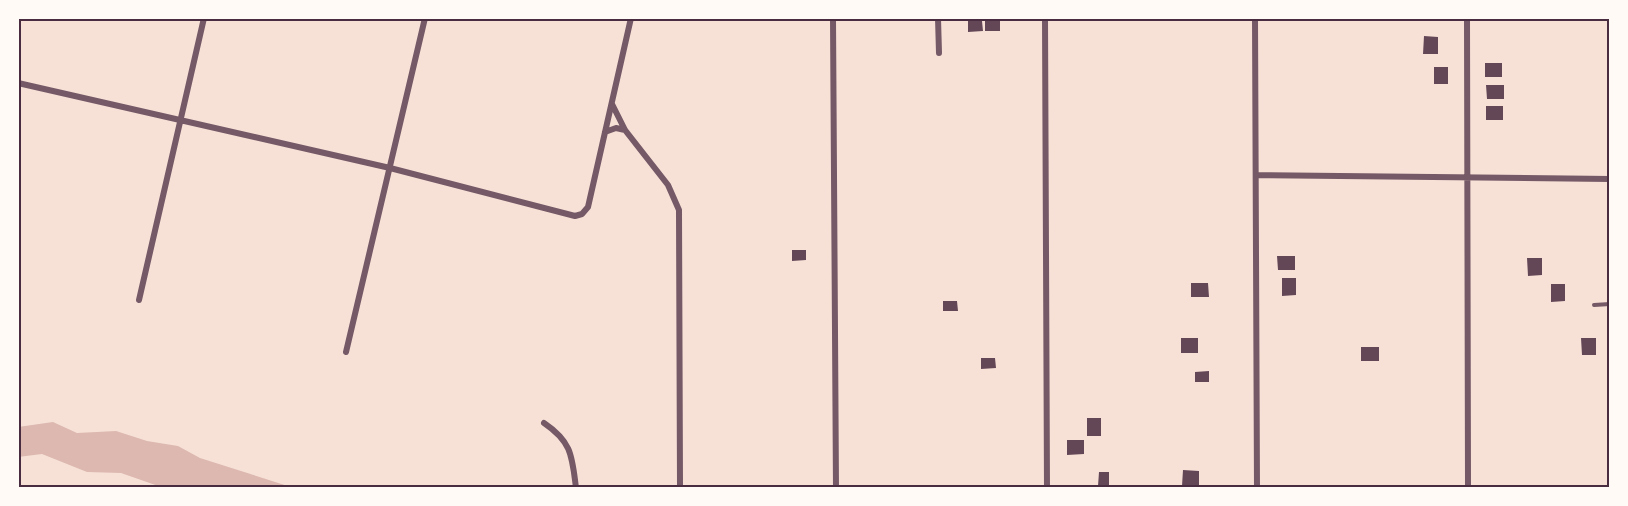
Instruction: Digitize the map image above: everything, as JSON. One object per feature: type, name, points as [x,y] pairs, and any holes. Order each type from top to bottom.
[{"type":"street","points":[[140,300],[204,18]]},
{"type":"street","points":[[346,352],[425,18]]},
{"type":"street","points":[[18,83],[390,168],[575,216],[582,214],[588,207],[631,18]]},
{"type":"street","points":[[833,18],[836,488]]},
{"type":"street","points":[[938,18],[939,53]]},
{"type":"street","points":[[1045,18],[1047,488]]},
{"type":"street","points":[[1255,18],[1258,175],[1257,488]]},
{"type":"street","points":[[1467,18],[1468,488]]},
{"type":"street","points":[[612,104],[625,130],[668,184],[676,197],[679,210],[680,488]]},
{"type":"street","points":[[605,132],[616,128],[625,130]]},
{"type":"street","points":[[1258,175],[1610,179]]},
{"type":"street","points":[[544,423],[560,435],[570,449],[576,488]]},
{"type":"lane","points":[[1594,305],[1610,304]]},
{"type":"shaded area","points":[[53,422],[77,433],[116,431],[147,441],[178,446],[200,458],[294,488],[164,488],[121,473],[87,472],[42,454],[18,457],[18,427]]},
{"type":"building","points":[[968,21],[982,21],[983,31],[968,32]]},
{"type":"building","points":[[985,21],[1000,21],[1000,31],[985,31]]},
{"type":"building","points":[[1424,36],[1438,37],[1438,54],[1423,54]]},
{"type":"building","points":[[1485,63],[1502,63],[1502,77],[1485,77]]},
{"type":"building","points":[[1434,67],[1448,67],[1448,84],[1434,84]]},
{"type":"building","points":[[1486,85],[1504,85],[1504,99],[1487,99]]},
{"type":"building","points":[[1486,106],[1503,106],[1503,120],[1486,120]]},
{"type":"building","points":[[792,250],[806,250],[806,260],[792,261]]},
{"type":"building","points":[[1277,256],[1295,256],[1295,270],[1278,270]]},
{"type":"building","points":[[1527,258],[1542,258],[1542,275],[1528,276]]},
{"type":"building","points":[[1282,278],[1296,278],[1296,295],[1282,296]]},
{"type":"building","points":[[1191,283],[1208,283],[1209,297],[1191,297]]},
{"type":"building","points":[[1551,284],[1565,284],[1565,301],[1551,302]]},
{"type":"building","points":[[943,301],[957,301],[958,311],[943,311]]},
{"type":"building","points":[[1181,338],[1198,338],[1198,353],[1181,353]]},
{"type":"building","points":[[1581,338],[1596,338],[1596,355],[1582,355]]},
{"type":"building","points":[[1361,347],[1379,347],[1379,361],[1361,361]]},
{"type":"building","points":[[981,358],[995,358],[996,368],[981,369]]},
{"type":"building","points":[[1209,371],[1209,382],[1195,382],[1195,372]]},
{"type":"building","points":[[1087,418],[1101,418],[1101,436],[1087,436]]},
{"type":"building","points":[[1067,440],[1084,440],[1084,454],[1067,455]]},
{"type":"building","points":[[1183,470],[1199,471],[1199,487],[1182,486]]},
{"type":"building","points":[[1099,472],[1109,472],[1109,486],[1098,486]]}]
